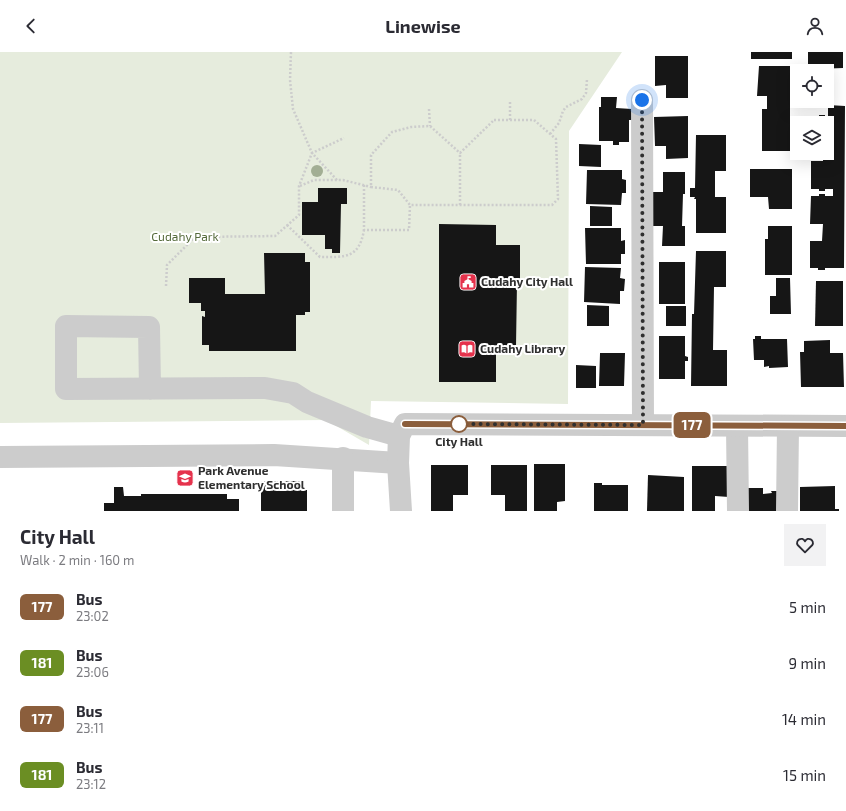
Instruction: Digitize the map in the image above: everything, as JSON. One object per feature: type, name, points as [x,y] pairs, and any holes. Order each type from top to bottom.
[{"type":"street","points":[[642,100],[643,425]]},
{"type":"street","points":[[150,389],[149,327],[66,326],[66,389],[150,389],[265,388],[293,394],[307,402],[367,427],[402,430],[643,425],[846,426]]},
{"type":"street","points":[[737,426],[738,511]]},
{"type":"street","points":[[787,511],[788,426]]},
{"type":"street","points":[[401,511],[398,463],[402,430]]},
{"type":"street","points":[[0,457],[274,455],[343,458],[398,463]]},
{"type":"street","points":[[343,458],[343,511]]},
{"type":"path","points":[[291,52],[290,80],[293,109],[312,153],[337,180]]},
{"type":"path","points":[[550,134],[559,123],[566,107],[582,99],[586,93],[587,79]]},
{"type":"path","points":[[510,102],[510,120]]},
{"type":"path","points":[[429,109],[430,126],[460,153]]},
{"type":"path","points":[[410,205],[460,205],[552,205],[558,198],[556,139],[534,120],[494,120],[460,153],[460,205]]},
{"type":"path","points":[[371,187],[371,155],[392,132],[411,127],[430,126]]},
{"type":"path","points":[[166,286],[167,265],[196,237],[275,236],[299,215],[299,186],[312,153],[344,138]]},
{"type":"path","points":[[299,186],[314,180],[343,180],[371,187],[398,190],[410,205],[409,230],[364,230]]},
{"type":"path","points":[[287,225],[320,257],[342,258],[358,249],[362,241],[364,230],[364,185]]},
{"type":"path","points":[[326,257],[326,262]]},
{"type":"green space","name":"Cudahy Park","points":[[0,52],[622,52],[569,131],[568,404],[371,401],[369,445],[326,420],[0,423]]},
{"type":"building","points":[[751,52],[792,52],[792,59],[751,59]]},
{"type":"building","points":[[808,52],[843,52],[843,68],[834,68],[834,64],[808,64]]},
{"type":"building","points":[[655,56],[688,56],[688,98],[666,98],[666,85],[655,86]]},
{"type":"building","points":[[759,66],[790,66],[790,151],[762,151],[762,109],[767,109],[767,96],[757,96]]},
{"type":"building","points":[[601,97],[617,97],[616,108],[632,109],[632,120],[629,120],[629,142],[619,142],[619,145],[613,145],[613,141],[599,141],[599,107],[601,107]]},
{"type":"building","points":[[834,105],[845,106],[844,268],[825,268],[825,270],[818,270],[818,268],[810,268],[810,241],[822,241],[823,224],[810,224],[811,196],[825,194],[825,196],[833,196],[833,189],[819,191],[819,189],[811,189],[811,161],[834,160],[834,116],[828,116],[828,108],[834,108]]},
{"type":"building","points":[[688,116],[688,158],[666,159],[666,146],[655,146],[654,117]]},
{"type":"building","points":[[696,135],[726,135],[726,171],[715,171],[715,197],[726,197],[726,233],[696,233],[696,199],[694,199],[695,197],[690,197],[690,188],[695,188]]},
{"type":"building","points":[[579,144],[601,145],[601,167],[579,166]]},
{"type":"building","points":[[750,169],[792,169],[792,209],[769,209],[768,197],[750,197]]},
{"type":"building","points":[[587,170],[622,170],[622,179],[626,180],[626,193],[622,193],[621,205],[586,204]]},
{"type":"building","points":[[663,172],[685,172],[685,194],[683,194],[682,226],[685,226],[685,246],[662,246],[663,226],[651,226],[651,192],[663,192]]},
{"type":"building","points":[[318,188],[347,188],[347,204],[341,204],[340,253],[332,253],[332,249],[325,249],[325,235],[302,235],[302,202],[318,202]]},
{"type":"building","points":[[590,206],[612,207],[612,226],[590,226]]},
{"type":"building","points":[[439,224],[496,225],[496,245],[520,245],[520,282],[517,282],[516,346],[496,346],[496,382],[439,382]]},
{"type":"building","points":[[768,226],[792,226],[792,275],[765,275],[765,239],[768,239]]},
{"type":"building","points":[[585,228],[621,228],[621,241],[625,240],[625,254],[621,254],[621,264],[586,264]]},
{"type":"building","points":[[696,251],[726,251],[726,287],[714,287],[713,350],[727,350],[727,386],[691,386],[692,314],[694,314]]},
{"type":"building","points":[[264,253],[305,253],[305,262],[310,262],[310,312],[305,312],[305,315],[296,315],[296,351],[209,351],[209,345],[202,345],[202,316],[205,317],[205,311],[201,311],[201,303],[189,303],[189,278],[225,278],[225,294],[265,294]]},
{"type":"building","points":[[659,262],[685,262],[685,304],[659,304]]},
{"type":"building","points":[[585,267],[621,268],[620,278],[625,279],[624,291],[620,291],[620,304],[584,302]]},
{"type":"building","points":[[776,278],[790,278],[791,314],[770,314],[770,296],[776,296]]},
{"type":"building","points":[[816,281],[843,281],[843,326],[815,326]]},
{"type":"building","points":[[587,305],[609,306],[609,326],[587,326]]},
{"type":"building","points":[[666,306],[686,306],[686,326],[666,326]]},
{"type":"building","points":[[659,336],[685,336],[685,356],[688,357],[688,361],[685,361],[685,379],[659,379]]},
{"type":"building","points":[[755,336],[761,336],[761,339],[787,339],[788,367],[764,367],[764,360],[754,360],[753,339],[755,339]]},
{"type":"building","points":[[830,340],[830,353],[843,353],[844,387],[801,387],[800,352],[804,352],[804,341]]},
{"type":"building","points":[[600,353],[625,353],[624,386],[599,386]]},
{"type":"building","points":[[576,365],[596,366],[596,388],[576,388]]},
{"type":"building","points":[[534,464],[565,464],[565,501],[557,502],[557,511],[534,511]]},
{"type":"building","points":[[431,465],[468,465],[468,495],[453,495],[453,511],[431,511]]},
{"type":"building","points":[[491,465],[527,465],[527,511],[505,511],[505,495],[491,495]]},
{"type":"building","points":[[692,466],[729,466],[729,497],[715,496],[715,511],[692,511]]},
{"type":"building","points":[[648,475],[684,477],[684,511],[647,511]]},
{"type":"building","points":[[261,481],[305,481],[305,490],[307,490],[307,511],[261,511]]},
{"type":"building","points":[[594,483],[602,483],[602,485],[628,485],[628,511],[594,511]]},
{"type":"building","points":[[835,486],[835,509],[839,509],[839,511],[800,511],[800,487]]},
{"type":"building","points":[[114,487],[123,487],[124,496],[141,496],[141,494],[227,494],[227,499],[239,499],[239,511],[104,511],[104,503],[114,503]]},
{"type":"building","points":[[744,488],[763,488],[763,494],[772,493],[771,491],[782,491],[781,511],[745,511]]},
{"type":"bus line","name":"177","points":[[405,424],[846,426]]},
{"type":"place","name":"Cudahy City Hall","points":[[468,282]]},
{"type":"place","name":"Cudahy Library","points":[[467,349]]},
{"type":"place","name":"City Hall","points":[[459,424]]},
{"type":"place","name":"Park Avenue Elementary School","points":[[185,478]]},
{"type":"route","points":[[459,424],[643,425],[642,100]]}]
